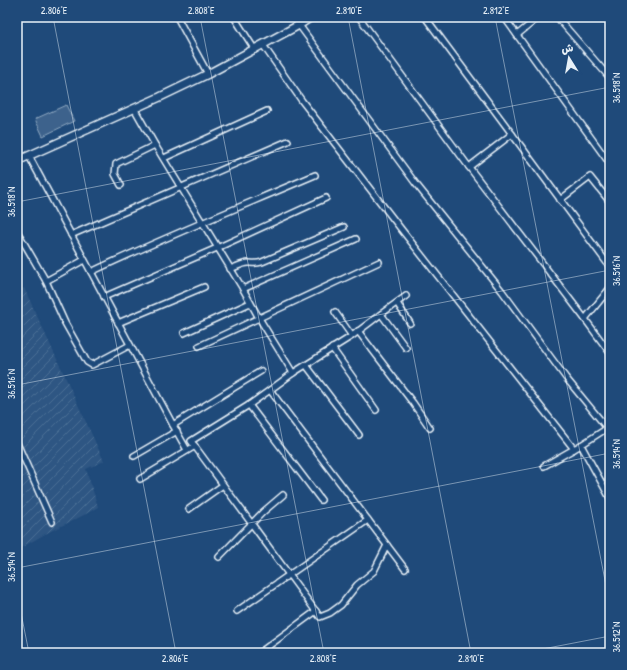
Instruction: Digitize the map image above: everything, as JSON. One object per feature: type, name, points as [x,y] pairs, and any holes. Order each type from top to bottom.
[{"type":"street","points":[[177,17],[208,74]]},
{"type":"street","points":[[234,17],[255,50]]},
{"type":"street","points":[[294,17],[416,184],[502,292],[566,378],[609,427],[544,466]]},
{"type":"street","points":[[17,162],[208,74],[255,50],[311,17]]},
{"type":"street","points":[[359,17],[469,168],[585,318],[610,353]]},
{"type":"street","points":[[425,17],[610,267]]},
{"type":"street","points":[[504,17],[610,164]]},
{"type":"street","points":[[517,35],[539,17]]},
{"type":"street","points":[[557,17],[610,78]]},
{"type":"street","points":[[263,45],[302,102],[574,449]]},
{"type":"street","points":[[134,108],[293,373]]},
{"type":"street","points":[[164,158],[267,111]]},
{"type":"street","points":[[469,168],[512,134]]},
{"type":"street","points":[[71,234],[288,140]]},
{"type":"street","points":[[121,185],[115,174],[116,164],[156,145]]},
{"type":"street","points":[[29,156],[187,450]]},
{"type":"street","points":[[91,272],[179,232],[315,174]]},
{"type":"street","points":[[560,200],[590,177],[610,202]]},
{"type":"street","points":[[104,297],[217,248],[326,198]]},
{"type":"street","points":[[230,269],[244,264],[262,262],[344,227]]},
{"type":"street","points":[[17,230],[46,281],[65,323],[87,362],[92,365],[130,345]]},
{"type":"street","points":[[243,289],[356,240]]},
{"type":"street","points":[[46,281],[84,260]]},
{"type":"street","points":[[199,346],[379,262]]},
{"type":"street","points":[[118,323],[204,287]]},
{"type":"street","points":[[585,318],[610,288]]},
{"type":"street","points":[[184,445],[249,405],[293,373],[358,332],[406,296]]},
{"type":"street","points":[[184,333],[250,303]]},
{"type":"street","points":[[397,303],[410,323]]},
{"type":"street","points":[[335,312],[352,336]]},
{"type":"street","points":[[381,314],[406,348]]},
{"type":"street","points":[[358,332],[413,403],[430,428]]},
{"type":"street","points":[[332,348],[376,410]]},
{"type":"street","points":[[306,365],[358,435]]},
{"type":"street","points":[[173,425],[261,371]]},
{"type":"street","points":[[270,390],[405,569]]},
{"type":"street","points":[[249,405],[321,500]]},
{"type":"street","points":[[134,456],[177,431]]},
{"type":"street","points":[[191,441],[320,617],[330,613],[341,604],[357,585],[374,571],[386,545]]},
{"type":"street","points":[[17,443],[52,522]]},
{"type":"street","points":[[581,445],[610,498]]},
{"type":"street","points":[[140,479],[195,446]]},
{"type":"street","points":[[189,509],[224,485]]},
{"type":"street","points":[[219,557],[251,523],[283,494]]},
{"type":"street","points":[[237,610],[368,520]]},
{"type":"street","points":[[259,653],[316,611]]},
{"type":"shaded area","points":[[66,105],[74,121],[43,136],[35,119]]},
{"type":"shaded area","points":[[24,288],[104,461],[86,469],[98,507],[17,550],[17,291]]}]
